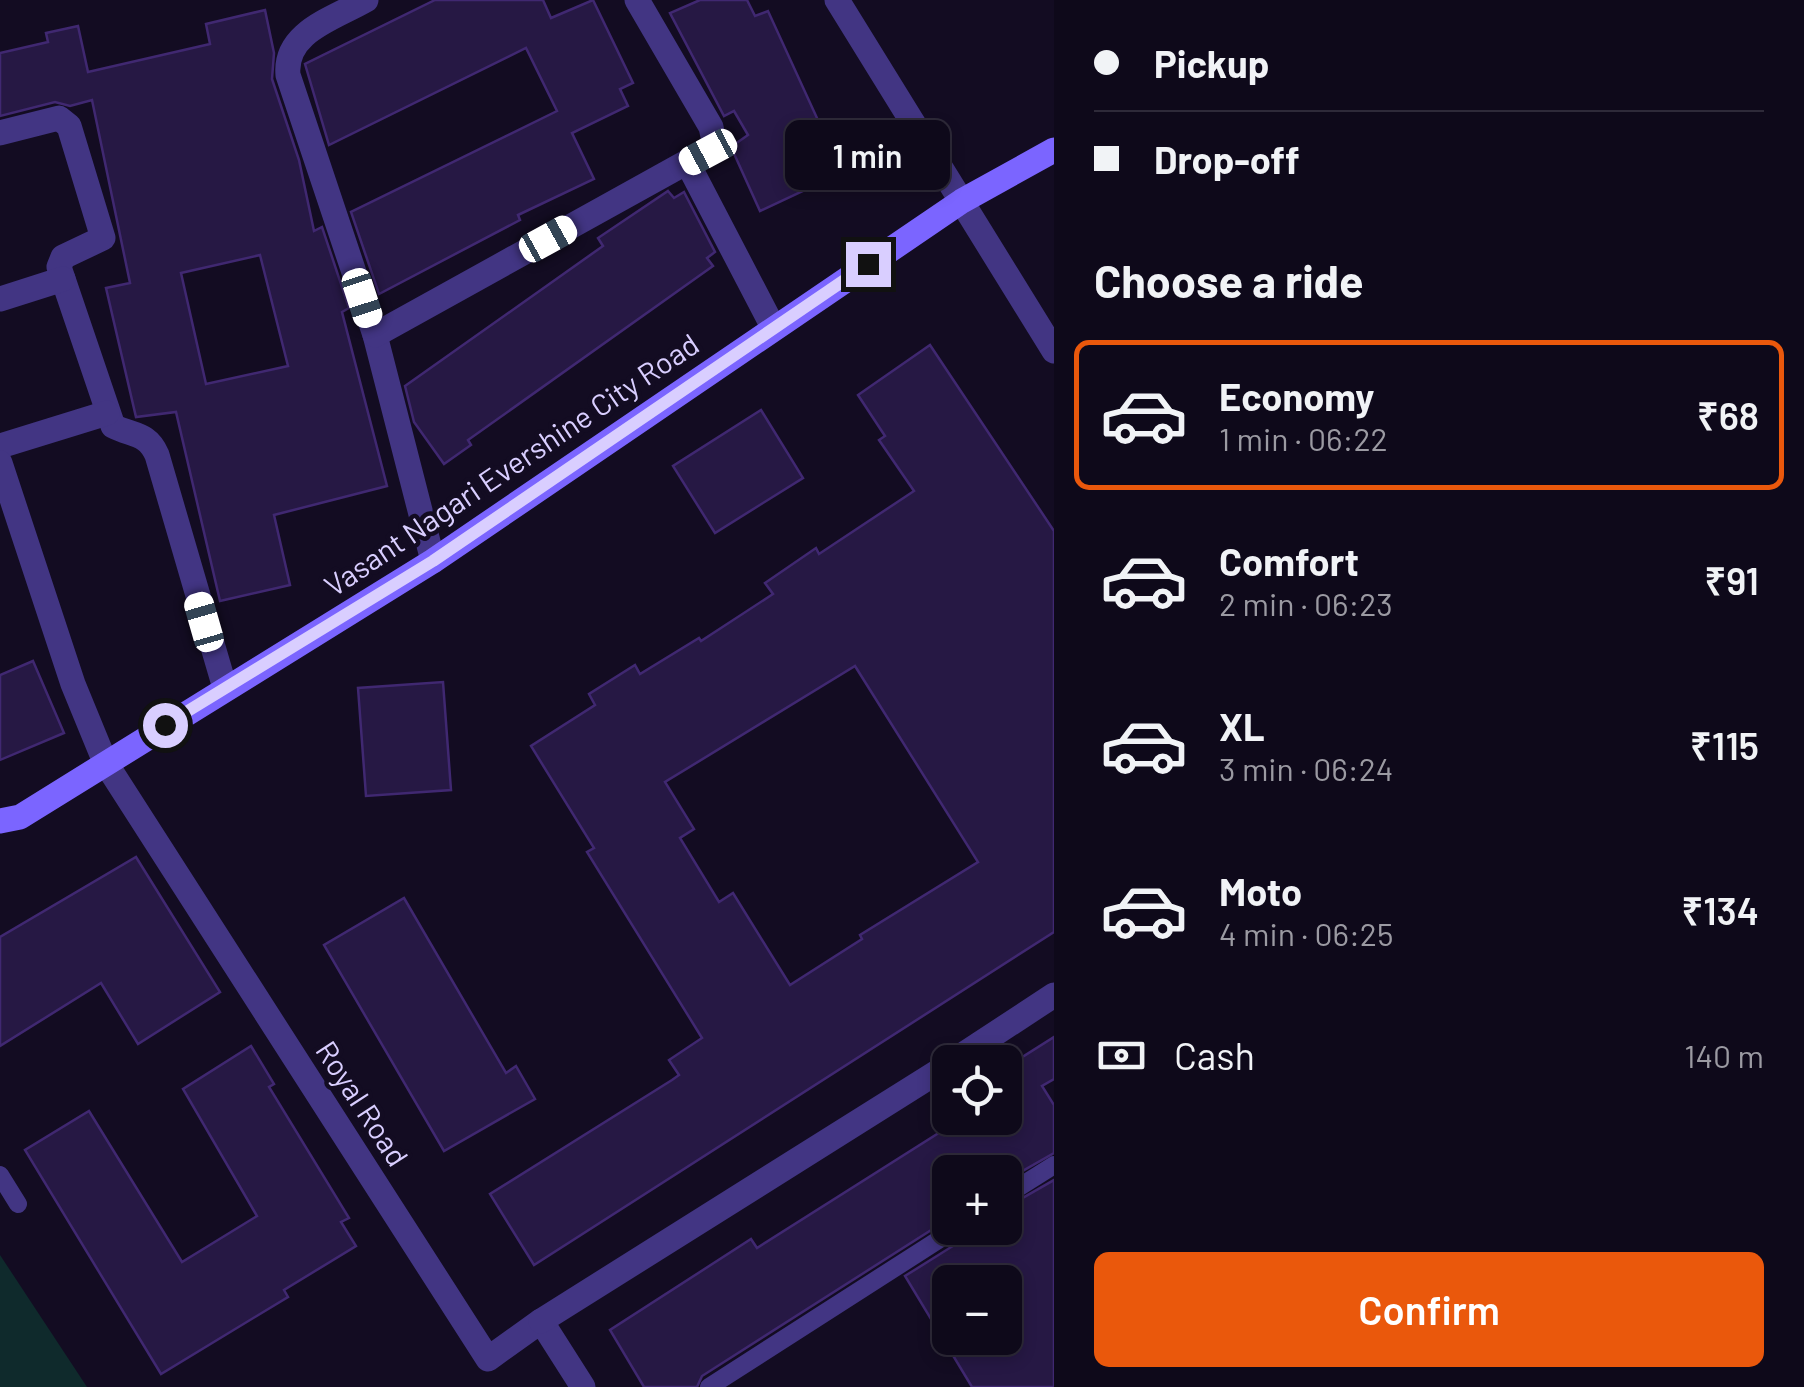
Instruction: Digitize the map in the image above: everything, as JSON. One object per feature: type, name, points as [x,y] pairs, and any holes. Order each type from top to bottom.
[{"type":"street","points":[[366,0],[294,41],[286,56],[288,76],[375,335],[433,561]]},
{"type":"street","points":[[375,335],[708,152],[714,141],[711,126],[637,0]]},
{"type":"street","points":[[836,0],[1054,352]]},
{"type":"street","points":[[0,133],[59,118],[68,126],[103,228],[98,243],[64,256],[59,268],[113,426],[139,433],[152,443],[225,688]]},
{"type":"street","name":"Vasant Nagari Evershine City Road","points":[[10,819],[433,561],[962,201],[1054,150]]},
{"type":"street","points":[[688,162],[773,327]]},
{"type":"street","points":[[0,299],[63,279]]},
{"type":"street","points":[[0,446],[107,412]]},
{"type":"street","points":[[0,463],[73,684],[105,762]]},
{"type":"street","name":"Royal Road","points":[[105,762],[488,1358],[541,1321]]},
{"type":"street","points":[[0,844],[10,819]]},
{"type":"street","points":[[978,1045],[1054,995]]},
{"type":"street","points":[[583,1387],[541,1321],[932,1075]]},
{"type":"lane","points":[[1022,1185],[1054,1165]]},
{"type":"lane","points":[[0,1174],[18,1204]]},
{"type":"lane","points":[[709,1387],[932,1243]]},
{"type":"green space","points":[[0,1255],[87,1387],[0,1387]]},
{"type":"building","points":[[435,0],[543,0],[551,18],[593,0],[633,83],[620,89],[628,106],[572,133],[594,179],[518,215],[520,220],[379,294],[351,212],[557,111],[526,48],[329,145],[305,64]]},
{"type":"building","points":[[700,0],[747,0],[755,16],[768,11],[833,153],[825,156],[835,176],[760,211],[731,147],[748,135],[734,111],[724,116],[670,13]]},
{"type":"building","points":[[265,10],[274,53],[272,79],[299,160],[314,231],[322,227],[349,308],[342,312],[387,486],[274,515],[290,585],[220,601],[176,412],[136,417],[106,288],[130,283],[92,100],[70,106],[55,102],[0,116],[0,53],[48,42],[46,33],[78,26],[88,72],[210,44],[206,24]],"holes":[[[260,255],[288,366],[206,384],[181,273]]]},
{"type":"building","points":[[668,191],[674,198],[684,192],[715,252],[707,258],[713,266],[468,440],[471,445],[444,464],[414,422],[405,386],[603,246],[598,238]]},
{"type":"building","points":[[930,345],[1054,531],[1054,932],[534,1265],[490,1194],[679,1075],[669,1060],[702,1038],[587,852],[594,848],[531,746],[595,705],[589,694],[635,665],[640,674],[699,638],[701,641],[773,594],[765,583],[816,548],[819,554],[914,491],[879,440],[885,436],[858,395]],"holes":[[[855,666],[978,862],[860,935],[862,939],[790,985],[733,893],[719,902],[680,838],[694,829],[665,782]]]},
{"type":"building","points":[[761,410],[803,478],[715,533],[673,466]]},
{"type":"building","points":[[33,661],[64,733],[0,760],[0,675]]},
{"type":"building","points":[[443,682],[451,790],[366,796],[358,688]]},
{"type":"building","points":[[136,857],[220,992],[138,1044],[101,983],[0,1046],[0,937]]},
{"type":"building","points":[[404,898],[506,1073],[516,1066],[535,1099],[444,1151],[324,945]]},
{"type":"building","points":[[1054,1037],[1054,1079],[1042,1086],[1054,1105],[1054,1153],[1022,1171],[1022,1155],[932,1155],[932,1229],[702,1376],[697,1387],[644,1387],[610,1330],[751,1239],[757,1248],[935,1135],[1022,1135],[1022,1057]]},
{"type":"building","points":[[251,1046],[274,1084],[269,1087],[349,1218],[341,1222],[356,1246],[284,1290],[288,1297],[161,1374],[25,1150],[89,1111],[182,1262],[257,1216],[183,1089]]},
{"type":"building","points":[[1054,1180],[1054,1387],[972,1387],[953,1355],[1022,1355],[1022,1265],[932,1265],[932,1321],[905,1276],[954,1245],[1022,1245],[1022,1198]]},
{"type":"route","points":[[165,725],[433,561],[868,264]]}]
